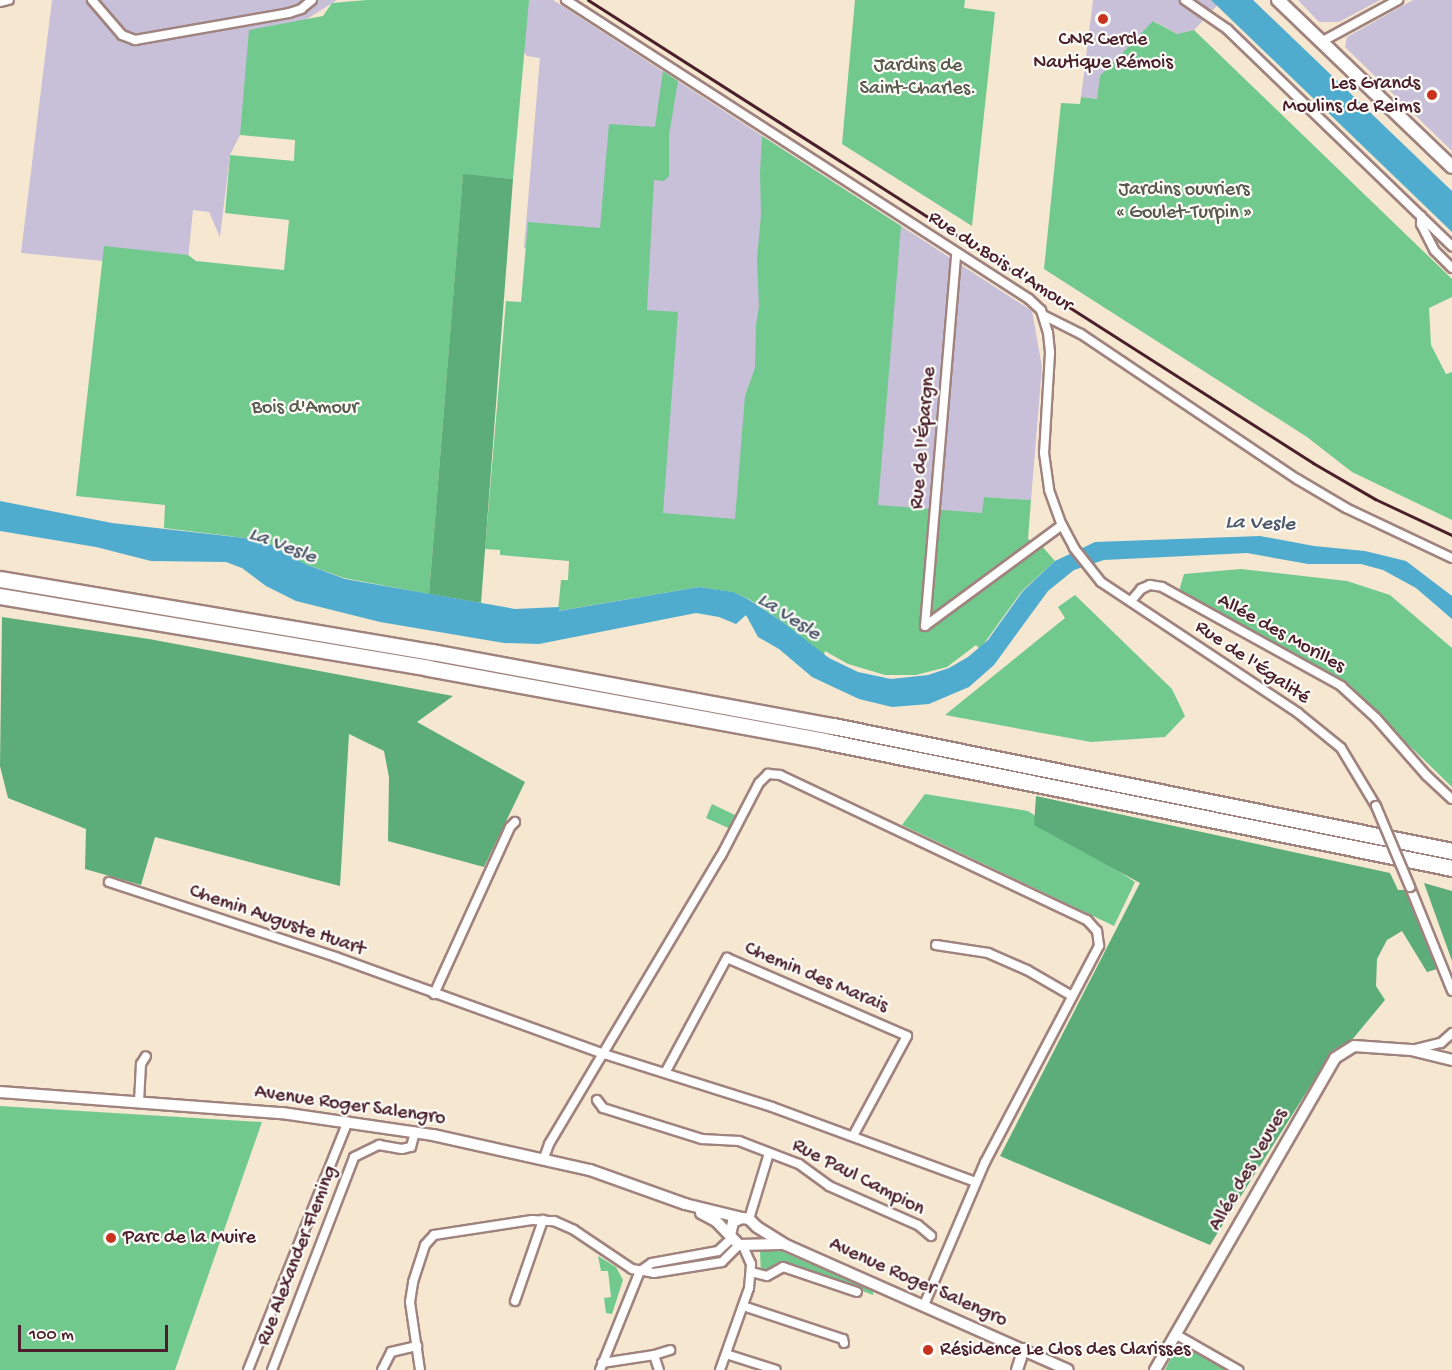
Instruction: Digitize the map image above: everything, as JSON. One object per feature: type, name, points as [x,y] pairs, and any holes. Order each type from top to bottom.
[{"type":"highway","points":[[0,579],[432,652],[833,726],[1452,850]]},
{"type":"highway","points":[[0,596],[428,668],[824,741],[1452,868]]},
{"type":"main road","points":[[1278,0],[1452,167]]},
{"type":"street","points":[[0,2],[9,0]]},
{"type":"street","points":[[92,0],[122,35],[135,40],[289,13],[302,9],[312,0]]},
{"type":"street","name":"Rue du Bois d'Amour","points":[[566,0],[1029,299],[1043,315],[1081,334],[1289,474],[1346,508],[1452,558]]},
{"type":"street","points":[[1185,0],[1227,29],[1452,246]]},
{"type":"street","points":[[1321,42],[1398,0]]},
{"type":"street","points":[[1421,216],[1421,225],[1435,251],[1452,268]]},
{"type":"street","name":"Rue de l'Épargne","points":[[956,253],[925,626],[1062,525]]},
{"type":"street","points":[[1043,315],[1050,353],[1044,453],[1049,489],[1062,525]]},
{"type":"street","name":"Rue de l'Égalité","points":[[1062,525],[1074,548],[1101,582],[1323,732],[1341,748],[1354,765],[1376,806],[1452,991]]},
{"type":"street","name":"Allée des Morilles","points":[[1131,601],[1141,589],[1150,585],[1162,587],[1341,686],[1376,718],[1426,775],[1452,800]]},
{"type":"street","points":[[544,1158],[549,1144],[722,856],[759,783],[768,774],[780,775],[1087,920],[1097,931],[1099,946],[976,1182],[924,1305]]},
{"type":"street","points":[[434,994],[510,827],[515,822]]},
{"type":"street","name":"Chemin Auguste Huart","points":[[109,882],[336,957],[604,1054]]},
{"type":"street","points":[[936,945],[988,953],[1027,970],[1072,996]]},
{"type":"street","name":"Chemin des Marais","points":[[665,1073],[727,958],[907,1036],[853,1136]]},
{"type":"street","points":[[1412,1050],[1441,1043],[1452,1033]]},
{"type":"street","name":"Allée des Veuves","points":[[1155,1370],[1335,1058],[1354,1046],[1412,1050],[1452,1060]]},
{"type":"street","points":[[604,1054],[772,1107],[976,1182]]},
{"type":"street","points":[[139,1102],[141,1064],[146,1056]]},
{"type":"street","name":"Avenue Roger Salengro","points":[[0,1092],[282,1113],[415,1132],[544,1158],[638,1185],[685,1204],[716,1221],[739,1242],[786,1245]]},
{"type":"street","name":"Rue Paul Campion","points":[[597,1100],[603,1108],[702,1139],[738,1142],[799,1164],[830,1186],[918,1225],[931,1236]]},
{"type":"street","points":[[248,1370],[348,1121]]},
{"type":"street","name":"Rue Alexander Fleming","points":[[272,1370],[354,1157],[379,1145],[402,1149],[411,1148],[415,1132]]},
{"type":"street","name":"Rue Paul Campion","points":[[749,1221],[769,1153]]},
{"type":"street","name":"Avenue Roger Salengro","points":[[685,1204],[749,1221],[786,1245],[1068,1370]]},
{"type":"street","points":[[515,1301],[543,1220]]},
{"type":"street","points":[[420,1370],[410,1302],[413,1282],[425,1245],[434,1235],[543,1220],[574,1230],[632,1269],[640,1270],[652,1263],[718,1251],[739,1242],[757,1236],[749,1221],[733,1222],[739,1242],[751,1264],[751,1272],[743,1306],[720,1370]]},
{"type":"street","points":[[751,1272],[767,1276],[783,1267],[857,1292]]},
{"type":"street","points":[[601,1367],[640,1270]]},
{"type":"street","points":[[743,1306],[843,1339],[844,1343]]},
{"type":"street","points":[[1175,1334],[1238,1370]]},
{"type":"street","points":[[382,1370],[391,1352],[417,1346]]},
{"type":"street","points":[[1018,1367],[1024,1349]]},
{"type":"street","points":[[601,1367],[670,1350]]},
{"type":"street","points":[[726,1353],[776,1370]]},
{"type":"street","points":[[654,1355],[659,1370]]},
{"type":"shaded area","points":[[52,0],[337,0],[307,19],[230,155],[220,237],[209,212],[193,210],[187,269],[21,253]]},
{"type":"shaded area","points":[[479,0],[553,0],[1032,311],[1042,367],[1031,500],[984,497],[983,513],[737,534],[660,514],[590,308],[595,254],[524,248],[540,58],[527,56]]},
{"type":"shaded area","points":[[1093,0],[1222,0],[1194,30],[1177,34],[1154,21],[1098,99],[1081,97]]},
{"type":"shaded area","points":[[1298,0],[1380,0],[1339,22],[1319,22]]},
{"type":"shaded area","points":[[1413,0],[1452,0],[1452,151],[1345,47],[1347,37]]},
{"type":"green space","name":"Bois d'Amour","points":[[367,0],[529,0],[513,179],[463,175],[429,594],[344,578],[305,564],[263,540],[164,528],[165,505],[76,496],[104,246],[188,255],[196,261],[284,270],[289,220],[225,213],[230,155],[294,161],[295,140],[240,135],[249,30],[323,16],[332,3]]},
{"type":"green space","name":"Jardins de Saint-Charles.","points":[[855,0],[965,0],[964,8],[995,12],[972,226],[842,144]]},
{"type":"green space","name":"Jardins ouvriers « Goulet-Turpin »","points":[[1153,21],[1177,34],[1194,30],[1452,279],[1452,297],[1429,308],[1431,345],[1446,374],[1452,372],[1452,520],[1352,472],[1307,437],[1044,269],[1061,103],[1080,104],[1081,97],[1097,99],[1100,76]]},
{"type":"green space","points":[[663,71],[678,81],[669,135],[669,176],[664,181],[654,180],[647,310],[678,312],[663,513],[735,519],[745,396],[755,368],[759,306],[757,259],[761,215],[762,136],[901,226],[878,505],[982,513],[984,497],[1031,500],[1028,539],[1041,545],[1055,561],[1022,591],[980,649],[976,645],[947,667],[916,675],[885,675],[848,664],[825,651],[824,655],[749,599],[732,592],[699,587],[558,611],[561,580],[568,580],[569,561],[500,555],[500,550],[485,549],[506,301],[521,302],[528,222],[600,228],[609,124],[655,127]]},
{"type":"green space","points":[[463,174],[513,179],[481,603],[429,594]]},
{"type":"green space","points":[[1241,569],[1347,581],[1390,595],[1452,648],[1452,787],[1348,686],[1318,666],[1179,591],[1184,574]]},
{"type":"green space","points":[[1075,595],[1172,689],[1185,716],[1165,737],[1091,742],[945,715],[1065,618],[1058,607]]},
{"type":"green space","points":[[2,617],[149,639],[453,696],[417,722],[525,782],[484,867],[388,841],[389,777],[384,751],[349,734],[340,886],[155,837],[141,885],[85,869],[86,829],[8,798],[0,766]]},
{"type":"green space","points":[[925,794],[1028,811],[1135,882],[1114,926],[902,825]]},
{"type":"green space","points":[[1036,796],[1390,873],[1398,890],[1405,890],[1437,969],[1427,972],[1402,931],[1387,940],[1377,959],[1376,986],[1385,1000],[1351,1041],[1333,1050],[1210,1245],[1000,1156],[1140,883],[1034,825]]},
{"type":"green space","points":[[712,804],[739,817],[733,830],[706,818]]},
{"type":"green space","points":[[1424,883],[1452,891],[1452,961]]},
{"type":"green space","name":"Parc de la Muire","points":[[0,1106],[262,1122],[175,1370],[0,1370]]},
{"type":"green space","points":[[774,1248],[873,1291],[873,1295],[788,1263],[780,1263],[768,1274],[761,1273],[760,1251]]},
{"type":"green space","points":[[598,1256],[616,1267],[623,1280],[612,1314],[606,1313],[604,1298],[611,1297],[608,1271],[601,1271]]},
{"type":"green space","points":[[1178,1343],[1235,1370],[1165,1370]]},
{"type":"water","points":[[1211,0],[1253,0],[1452,191],[1452,232]]},
{"type":"water","name":"La Vesle","points":[[0,501],[112,523],[263,540],[305,564],[345,579],[515,609],[559,607],[559,611],[699,587],[733,592],[748,599],[784,623],[829,658],[858,672],[891,679],[928,675],[949,668],[968,657],[988,640],[1023,591],[1055,561],[1095,542],[1260,536],[1314,546],[1365,551],[1406,561],[1452,596],[1452,619],[1416,588],[1383,570],[1361,564],[1308,564],[1247,553],[1104,560],[1074,570],[1048,591],[994,665],[969,687],[929,704],[892,707],[859,699],[812,677],[779,649],[758,637],[746,615],[736,624],[719,617],[696,613],[539,644],[504,643],[380,622],[296,601],[266,586],[242,568],[226,562],[151,561],[96,547],[0,531]]},
{"type":"railway","points":[[588,0],[1313,463],[1375,499],[1452,535]]},
{"type":"place","name":"CNR Cercle Nautique Rémois","points":[[1103,19]]},
{"type":"place","name":"Les Grands Moulins de Reims","points":[[1432,95]]},
{"type":"place","name":"Parc de la Muire","points":[[111,1238]]},
{"type":"place","name":"Résidence Le Clos des Clarisses","points":[[928,1350]]}]
